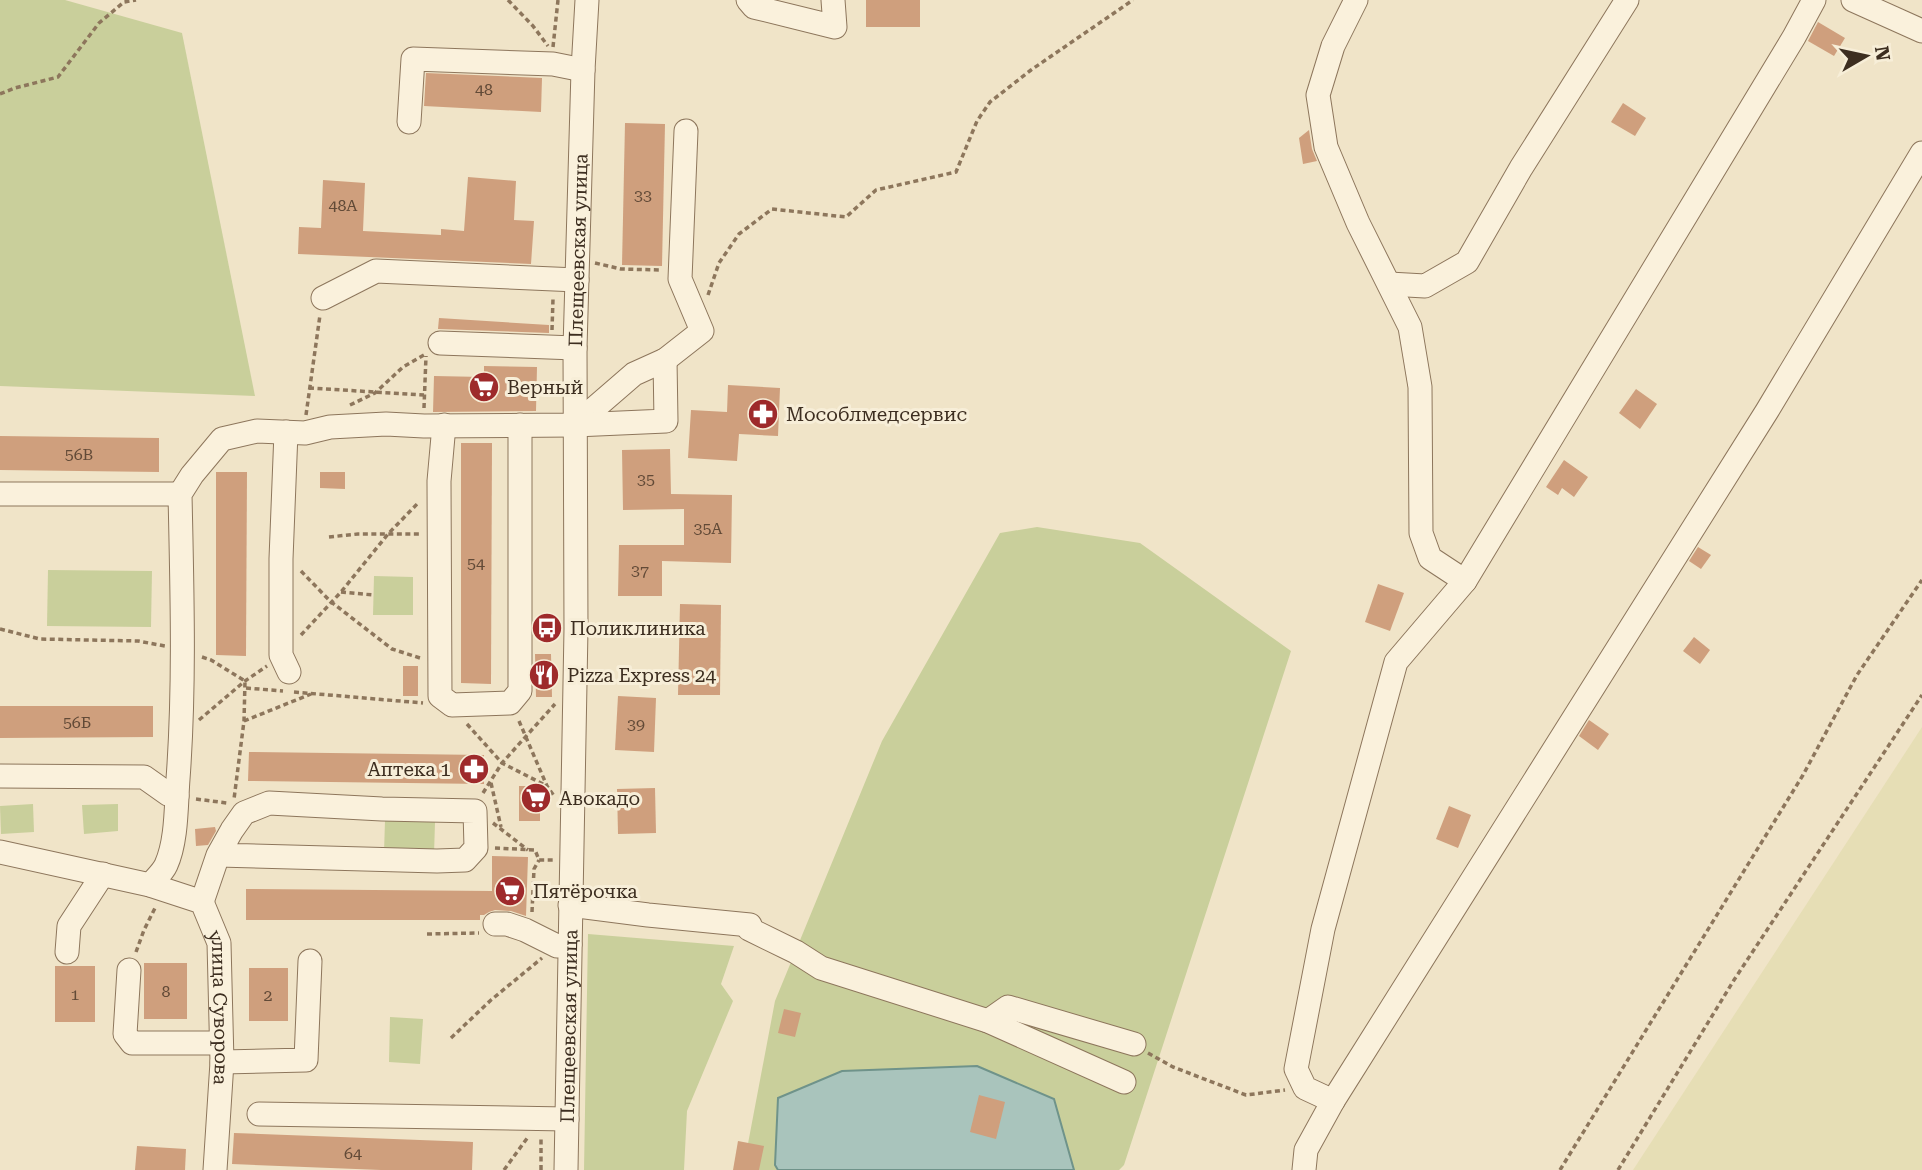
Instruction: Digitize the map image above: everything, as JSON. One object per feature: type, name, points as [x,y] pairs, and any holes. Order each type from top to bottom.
[{"type":"street","name":"Плещеевская улица","points":[[566,1170],[564,946],[570,905],[576,629],[575,425],[566,347],[587,0]]},
{"type":"street","points":[[748,0],[754,7],[835,27],[833,0]]},
{"type":"street","points":[[1356,0],[1333,46],[1318,95],[1326,147],[1358,223],[1410,327],[1420,387],[1421,533],[1430,558],[1465,581]]},
{"type":"street","points":[[1389,284],[1425,286],[1467,262],[1521,168],[1627,0]]},
{"type":"street","points":[[1333,1101],[1305,1088],[1296,1069],[1323,929],[1396,662],[1465,581],[1814,0]]},
{"type":"street","points":[[1853,0],[1922,31]]},
{"type":"street","points":[[409,122],[413,59],[553,64],[583,70]]},
{"type":"street","points":[[575,425],[634,374],[665,360],[702,331],[680,279],[686,131]]},
{"type":"street","points":[[1304,1170],[1306,1150],[1333,1101],[1766,411],[1922,153]]},
{"type":"street","points":[[323,298],[376,271],[570,280]]},
{"type":"street","points":[[440,343],[566,347]]},
{"type":"street","points":[[157,888],[173,842],[181,734],[184,650],[180,494],[222,439],[257,431],[305,433],[330,427],[386,424],[424,426],[434,420],[520,425],[666,421],[665,360]]},
{"type":"street","points":[[434,420],[439,481],[440,696],[452,705],[510,703],[520,691],[520,425]]},
{"type":"street","points":[[280,668],[286,432]]},
{"type":"street","points":[[0,494],[180,494]]},
{"type":"street","points":[[0,776],[144,777],[168,794],[177,796]]},
{"type":"street","points":[[202,902],[218,855],[244,813],[269,803],[475,811],[476,848],[465,860],[437,862],[218,855]]},
{"type":"street","name":"улица Суворова","points":[[0,852],[103,874],[202,902],[219,943],[221,1052],[215,1170]]},
{"type":"street","points":[[67,952],[69,926],[103,874]]},
{"type":"street","points":[[570,905],[749,927],[821,968],[988,1021],[1124,1082]]},
{"type":"street","points":[[495,924],[507,924],[564,946]]},
{"type":"street","points":[[130,970],[125,1034],[132,1043],[306,1060],[310,961]]},
{"type":"street","points":[[988,1021],[1008,1007],[1135,1044]]},
{"type":"street","points":[[259,1114],[567,1119]]},
{"type":"path","points":[[0,94],[58,77],[99,23],[124,2],[136,0]]},
{"type":"path","points":[[508,0],[547,43],[552,56],[558,0]]},
{"type":"path","points":[[707,297],[719,263],[738,234],[772,209],[846,217],[876,190],[956,172],[977,121],[990,102],[1031,70],[1133,0]]},
{"type":"path","points":[[597,263],[621,269],[680,270]]},
{"type":"path","points":[[566,347],[551,339],[554,287],[570,280]]},
{"type":"path","points":[[313,418],[306,421],[323,298]]},
{"type":"path","points":[[341,408],[375,393],[403,367],[426,354],[424,395],[434,420]]},
{"type":"path","points":[[309,388],[424,395]]},
{"type":"path","points":[[304,630],[341,592],[388,534],[439,481]]},
{"type":"path","points":[[329,537],[439,533]]},
{"type":"path","points":[[281,559],[299,568],[330,601],[392,649],[439,665]]},
{"type":"path","points":[[1560,1170],[1803,775],[1857,675],[1922,580]]},
{"type":"path","points":[[341,592],[373,595]]},
{"type":"path","points":[[0,629],[40,639],[138,641],[184,650],[211,660],[245,681]]},
{"type":"path","points":[[181,734],[245,681],[280,668]]},
{"type":"path","points":[[177,796],[233,804],[244,721],[245,681]]},
{"type":"path","points":[[245,688],[452,705],[502,763],[547,786]]},
{"type":"path","points":[[244,721],[313,694]]},
{"type":"path","points":[[1618,1170],[1734,981],[1922,695]]},
{"type":"path","points":[[528,850],[475,811],[502,763],[556,703]]},
{"type":"path","points":[[527,736],[547,786],[556,799]]},
{"type":"path","points":[[491,782],[501,829]]},
{"type":"path","points":[[476,848],[535,850],[539,860]]},
{"type":"path","points":[[539,860],[560,860]]},
{"type":"path","points":[[525,930],[532,920],[534,869],[539,860]]},
{"type":"path","points":[[130,970],[157,888]]},
{"type":"path","points":[[427,934],[485,933],[495,924]]},
{"type":"path","points":[[452,1038],[491,1000],[564,946]]},
{"type":"path","points":[[1135,1044],[1173,1068],[1246,1095],[1305,1088]]},
{"type":"path","points":[[504,1170],[541,1118]]},
{"type":"path","points":[[541,1118],[541,1170]]},
{"type":"shaded area","points":[[1922,727],[1922,1170],[1633,1170]]},
{"type":"green space","points":[[0,0],[65,0],[182,33],[255,396],[0,386]]},
{"type":"green space","points":[[1037,527],[1140,543],[1291,651],[1124,1165],[1119,1170],[1074,1170],[1054,1099],[842,1071],[778,1098],[775,1165],[778,1170],[743,1170],[775,1001],[882,741],[1000,533]]},
{"type":"green space","points":[[48,570],[152,571],[151,627],[47,626]]},
{"type":"green space","points":[[374,576],[413,577],[413,615],[373,615]]},
{"type":"green space","points":[[33,804],[34,832],[1,834],[0,806]]},
{"type":"green space","points":[[118,804],[118,831],[84,834],[82,805]]},
{"type":"green space","points":[[385,820],[435,822],[434,854],[384,852]]},
{"type":"green space","points":[[588,934],[734,946],[721,984],[733,1001],[687,1111],[684,1170],[584,1170]]},
{"type":"green space","points":[[390,1017],[423,1019],[420,1064],[389,1062]]},
{"type":"water","points":[[977,1066],[1054,1099],[1074,1170],[778,1170],[775,1165],[778,1098],[842,1071]]},
{"type":"building","points":[[866,0],[920,0],[920,27],[866,27]]},
{"type":"building","points":[[1818,22],[1845,38],[1834,56],[1808,41]]},
{"type":"building","points":[[426,73],[542,78],[541,112],[424,106]]},
{"type":"building","points":[[1623,103],[1646,118],[1635,136],[1611,122]]},
{"type":"building","points":[[625,123],[665,124],[662,266],[622,265]]},
{"type":"building","points":[[1309,130],[1317,161],[1303,164],[1299,138]]},
{"type":"building","points":[[468,177],[516,181],[514,220],[534,221],[531,264],[298,254],[299,227],[321,228],[323,180],[365,183],[363,231],[441,235],[441,229],[464,231]]},
{"type":"building","points":[[439,318],[549,325],[549,333],[438,329]]},
{"type":"building","points":[[484,366],[537,367],[536,411],[433,412],[434,376],[484,377]]},
{"type":"building","points":[[728,385],[780,388],[778,436],[739,434],[737,461],[688,458],[691,410],[727,412]]},
{"type":"building","points":[[1636,389],[1657,404],[1640,429],[1619,413]]},
{"type":"building","points":[[0,436],[159,438],[159,472],[0,470]]},
{"type":"building","points":[[461,443],[492,443],[491,684],[461,683]]},
{"type":"building","points":[[670,449],[671,494],[732,495],[731,563],[662,561],[662,596],[618,596],[619,545],[684,545],[684,509],[623,510],[622,450]]},
{"type":"building","points":[[1564,460],[1588,477],[1574,497],[1562,488],[1558,495],[1546,487]]},
{"type":"building","points":[[216,472],[247,472],[246,656],[216,655]]},
{"type":"building","points":[[320,472],[345,472],[345,489],[320,488]]},
{"type":"building","points":[[1698,547],[1711,555],[1701,569],[1689,561]]},
{"type":"building","points":[[1378,584],[1404,593],[1390,631],[1365,622]]},
{"type":"building","points":[[680,604],[721,605],[720,695],[678,695]]},
{"type":"building","points":[[1694,637],[1710,650],[1700,664],[1683,651]]},
{"type":"building","name":"Pizza Express 24","points":[[535,654],[551,654],[552,697],[536,697]]},
{"type":"building","points":[[403,666],[418,666],[418,696],[403,696]]},
{"type":"building","points":[[618,696],[656,698],[654,752],[615,750]]},
{"type":"building","points":[[0,706],[153,706],[153,737],[0,738]]},
{"type":"building","points":[[1589,720],[1609,734],[1598,750],[1579,736]]},
{"type":"building","points":[[249,752],[484,755],[484,784],[248,781]]},
{"type":"building","points":[[519,786],[540,786],[540,821],[519,821]]},
{"type":"building","points":[[655,788],[656,833],[618,834],[617,789]]},
{"type":"building","points":[[1449,806],[1471,815],[1458,848],[1436,839]]},
{"type":"building","points":[[215,827],[216,831],[208,845],[196,846],[195,829]]},
{"type":"building","points":[[492,856],[528,857],[526,916],[495,910],[480,915],[480,920],[246,920],[246,889],[492,891]]},
{"type":"building","points":[[144,963],[187,963],[187,1019],[144,1019]]},
{"type":"building","points":[[55,966],[95,966],[95,1022],[55,1022]]},
{"type":"building","points":[[249,968],[288,968],[288,1021],[249,1021]]},
{"type":"building","points":[[784,1009],[801,1013],[795,1037],[778,1033]]},
{"type":"building","points":[[979,1095],[1005,1102],[996,1139],[970,1132]]},
{"type":"building","points":[[234,1133],[473,1142],[472,1170],[381,1170],[232,1164]]},
{"type":"building","points":[[738,1141],[764,1146],[759,1170],[733,1170]]},
{"type":"building","points":[[137,1146],[186,1149],[185,1170],[135,1170]]},
{"type":"place","name":"Верный","points":[[484,387]]},
{"type":"place","name":"Мособлмедсервис","points":[[763,414]]},
{"type":"place","name":"Поликлиника","points":[[547,628]]},
{"type":"place","name":"Pizza Express 24","points":[[544,675]]},
{"type":"place","name":"Аптека 1","points":[[474,769]]},
{"type":"place","name":"Авокадо","points":[[536,798]]},
{"type":"place","name":"Пятёрочка","points":[[510,891]]}]
